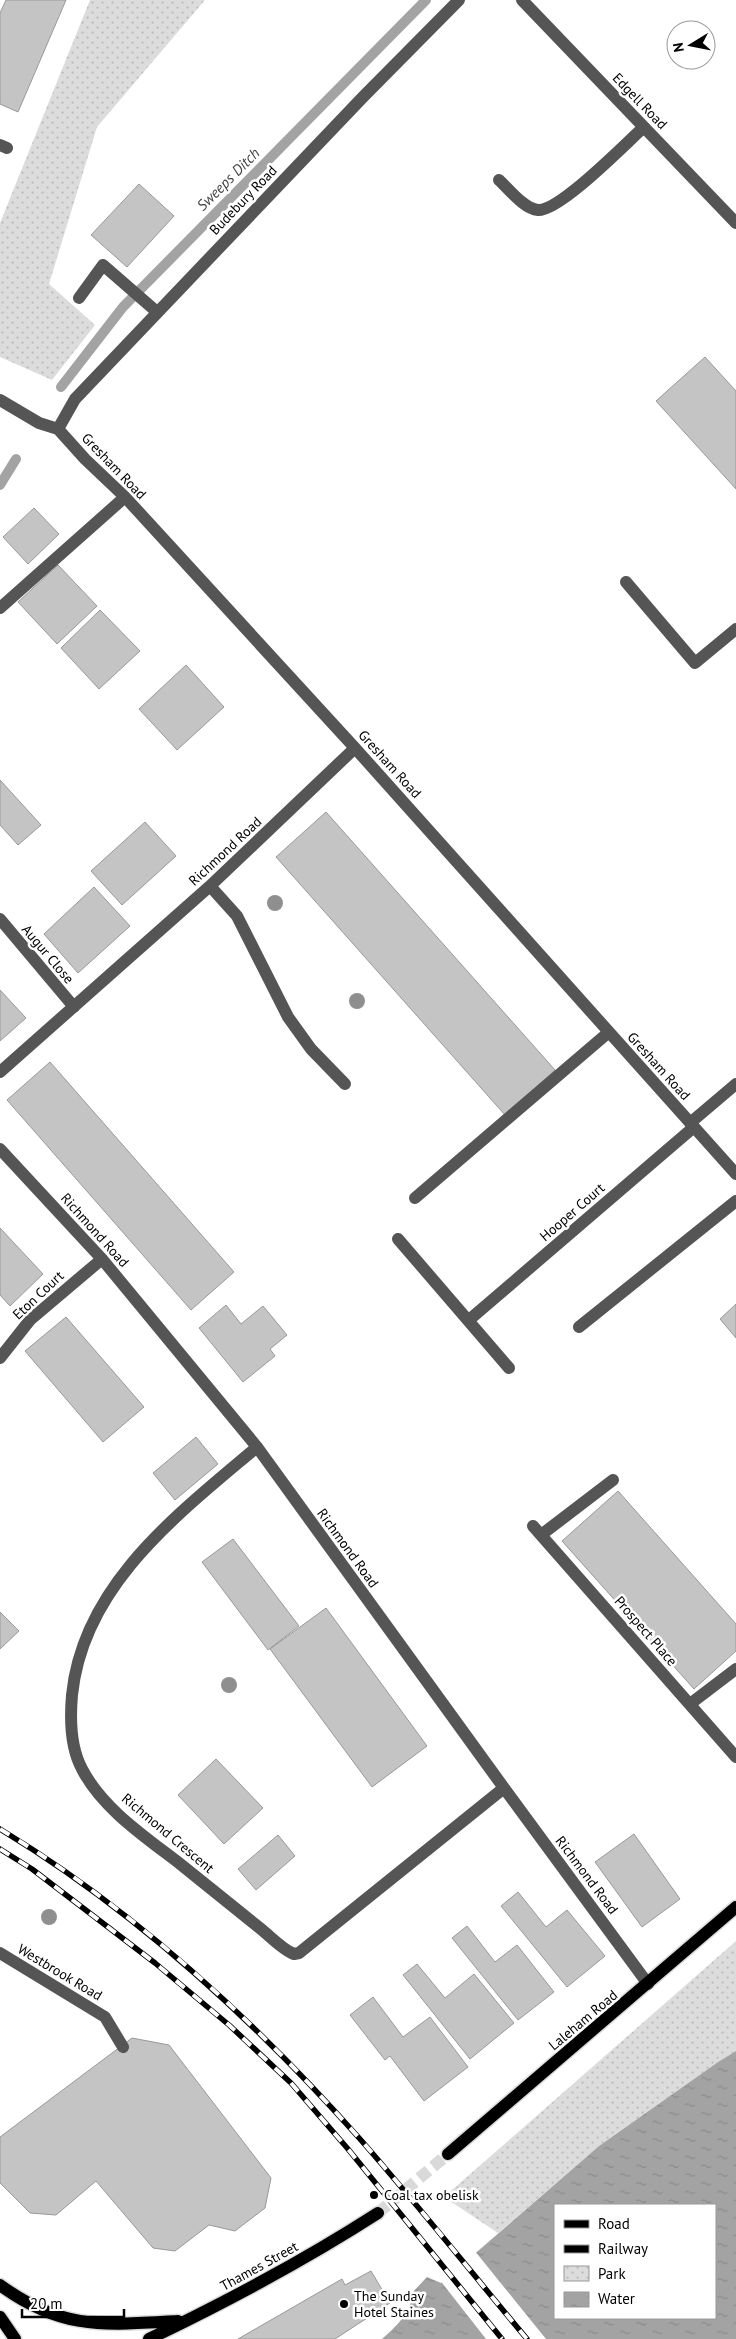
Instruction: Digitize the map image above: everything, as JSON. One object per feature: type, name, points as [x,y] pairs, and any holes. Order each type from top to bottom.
[{"type":"main road","name":"Laleham Road","points":[[448,2154],[736,1907]]},
{"type":"main road","name":"Thames Street","points":[[149,2339],[232,2299],[323,2248],[378,2212]]},
{"type":"main road","points":[[0,2285],[26,2302],[50,2314],[71,2320],[99,2324],[185,2321]]},
{"type":"main road","points":[[0,2316],[15,2339]]},
{"type":"street","name":"Budebury Road","points":[[58,429],[75,399],[153,308],[459,0]]},
{"type":"street","name":"Edgell Road","points":[[522,0],[736,223]]},
{"type":"street","points":[[498,180],[525,203],[537,210],[550,207],[574,192],[644,127]]},
{"type":"street","points":[[79,298],[103,265],[153,308]]},
{"type":"street","name":"Gresham Road","points":[[0,400],[39,423],[58,429],[85,460],[125,497],[355,748],[736,1174]]},
{"type":"street","points":[[0,608],[125,497]]},
{"type":"street","points":[[626,582],[695,663],[736,629]]},
{"type":"street","name":"Richmond Road","points":[[0,1072],[210,886],[355,748]]},
{"type":"street","points":[[210,886],[237,916],[288,1017],[311,1049],[345,1084]]},
{"type":"street","name":"Augur Close","points":[[0,919],[74,1007]]},
{"type":"street","points":[[414,1198],[609,1032]]},
{"type":"street","name":"Hooper Court","points":[[469,1320],[692,1125],[736,1084]]},
{"type":"street","name":"Richmond Road","points":[[0,1149],[102,1259],[257,1447],[648,1984]]},
{"type":"street","points":[[580,1327],[736,1201]]},
{"type":"street","points":[[398,1239],[509,1368]]},
{"type":"street","name":"Eton Court","points":[[0,1358],[30,1320],[102,1259]]},
{"type":"street","name":"Richmond Crescent","points":[[257,1447],[190,1504],[128,1568],[102,1602],[89,1627],[74,1677],[71,1708],[72,1738],[81,1768],[89,1780],[116,1812],[294,1954],[504,1788]]},
{"type":"street","name":"Prospect Place","points":[[613,1480],[537,1530],[736,1757]]},
{"type":"street","points":[[690,1704],[736,1669]]},
{"type":"street","name":"Westbrook Road","points":[[0,1954],[105,2017],[122,2047]]},
{"type":"green space","points":[[90,0],[205,0],[97,127],[49,284],[95,325],[52,380],[0,357],[0,223]]},
{"type":"green space","points":[[736,1941],[736,2051],[599,2146],[498,2233],[444,2197]]},
{"type":"water","points":[[736,2051],[736,2339],[382,2339],[402,2319],[409,2307],[411,2294],[427,2277],[441,2283],[599,2146]]},
{"type":"pier","points":[[474,2250],[546,2339],[486,2339],[439,2279]]},
{"type":"building","points":[[6,0],[66,0],[18,112],[0,104],[0,13]]},
{"type":"building","points":[[139,184],[174,216],[127,267],[91,235]]},
{"type":"building","points":[[705,357],[736,391],[736,489],[656,401]]},
{"type":"building","points":[[34,508],[59,534],[28,564],[3,537]]},
{"type":"building","points":[[58,565],[97,606],[57,644],[18,602]]},
{"type":"building","points":[[100,610],[140,651],[99,689],[61,648]]},
{"type":"building","points":[[186,665],[224,707],[177,750],[139,709]]},
{"type":"building","points":[[0,780],[41,825],[18,845],[0,825]]},
{"type":"building","points":[[326,812],[555,1070],[505,1115],[276,857]]},
{"type":"building","points":[[145,822],[176,856],[122,905],[91,871]]},
{"type":"building","points":[[94,887],[130,926],[78,973],[44,934]]},
{"type":"building","points":[[0,990],[26,1018],[0,1041]]},
{"type":"building","points":[[50,1062],[234,1272],[191,1310],[7,1100]]},
{"type":"building","points":[[0,1228],[43,1274],[10,1306],[0,1295]]},
{"type":"building","points":[[736,1304],[736,1338],[720,1319]]},
{"type":"building","points":[[226,1305],[241,1324],[263,1306],[287,1335],[270,1349],[275,1356],[243,1382],[199,1328]]},
{"type":"building","points":[[66,1317],[144,1407],[103,1442],[25,1351]]},
{"type":"building","points":[[196,1437],[218,1464],[175,1500],[153,1473]]},
{"type":"building","points":[[618,1491],[736,1624],[736,1651],[694,1689],[562,1541]]},
{"type":"building","points":[[233,1539],[299,1626],[268,1650],[202,1562]]},
{"type":"building","points":[[326,1608],[427,1746],[372,1787],[270,1649]]},
{"type":"building","points":[[0,1612],[19,1631],[0,1649]]},
{"type":"building","points":[[216,1759],[263,1808],[224,1844],[178,1795]]},
{"type":"building","points":[[634,1834],[680,1899],[642,1927],[595,1862]]},
{"type":"building","points":[[278,1835],[295,1856],[256,1890],[238,1869]]},
{"type":"building","points":[[518,1892],[546,1927],[567,1910],[605,1956],[567,1987],[501,1906]]},
{"type":"building","points":[[467,1926],[495,1962],[517,1945],[554,1992],[518,2020],[452,1938]]},
{"type":"building","points":[[417,1964],[445,1998],[474,1974],[514,2023],[470,2059],[403,1975]]},
{"type":"building","points":[[373,1997],[403,2037],[430,2017],[468,2067],[424,2101],[390,2056],[385,2060],[350,2015]]},
{"type":"building","points":[[132,2038],[169,2045],[271,2178],[265,2208],[235,2231],[209,2225],[175,2251],[153,2248],[96,2181],[56,2215],[30,2213],[0,2183],[0,2137]]},
{"type":"building","name":"The Sunday Hotel Staines","points":[[371,2271],[390,2303],[335,2339],[238,2339],[342,2279],[345,2285]]},
{"type":"waterway","name":"Sweeps Ditch","points":[[61,387],[123,307],[426,0]]},
{"type":"waterway","name":"Sweeps Ditch","points":[[0,485],[16,459]]},
{"type":"tunnel","points":[[378,2213],[448,2154]]},
{"type":"railway","points":[[0,1829],[99,1895],[191,1970],[235,2010],[320,2095],[360,2139],[527,2339]]},
{"type":"railway","points":[[0,1849],[32,1869],[155,1963],[229,2025],[291,2083],[348,2149],[502,2339]]},
{"type":"place","name":"Coal tax obelisk","points":[[374,2195]]},
{"type":"place","name":"The Sunday Hotel Staines","points":[[344,2304]]}]
